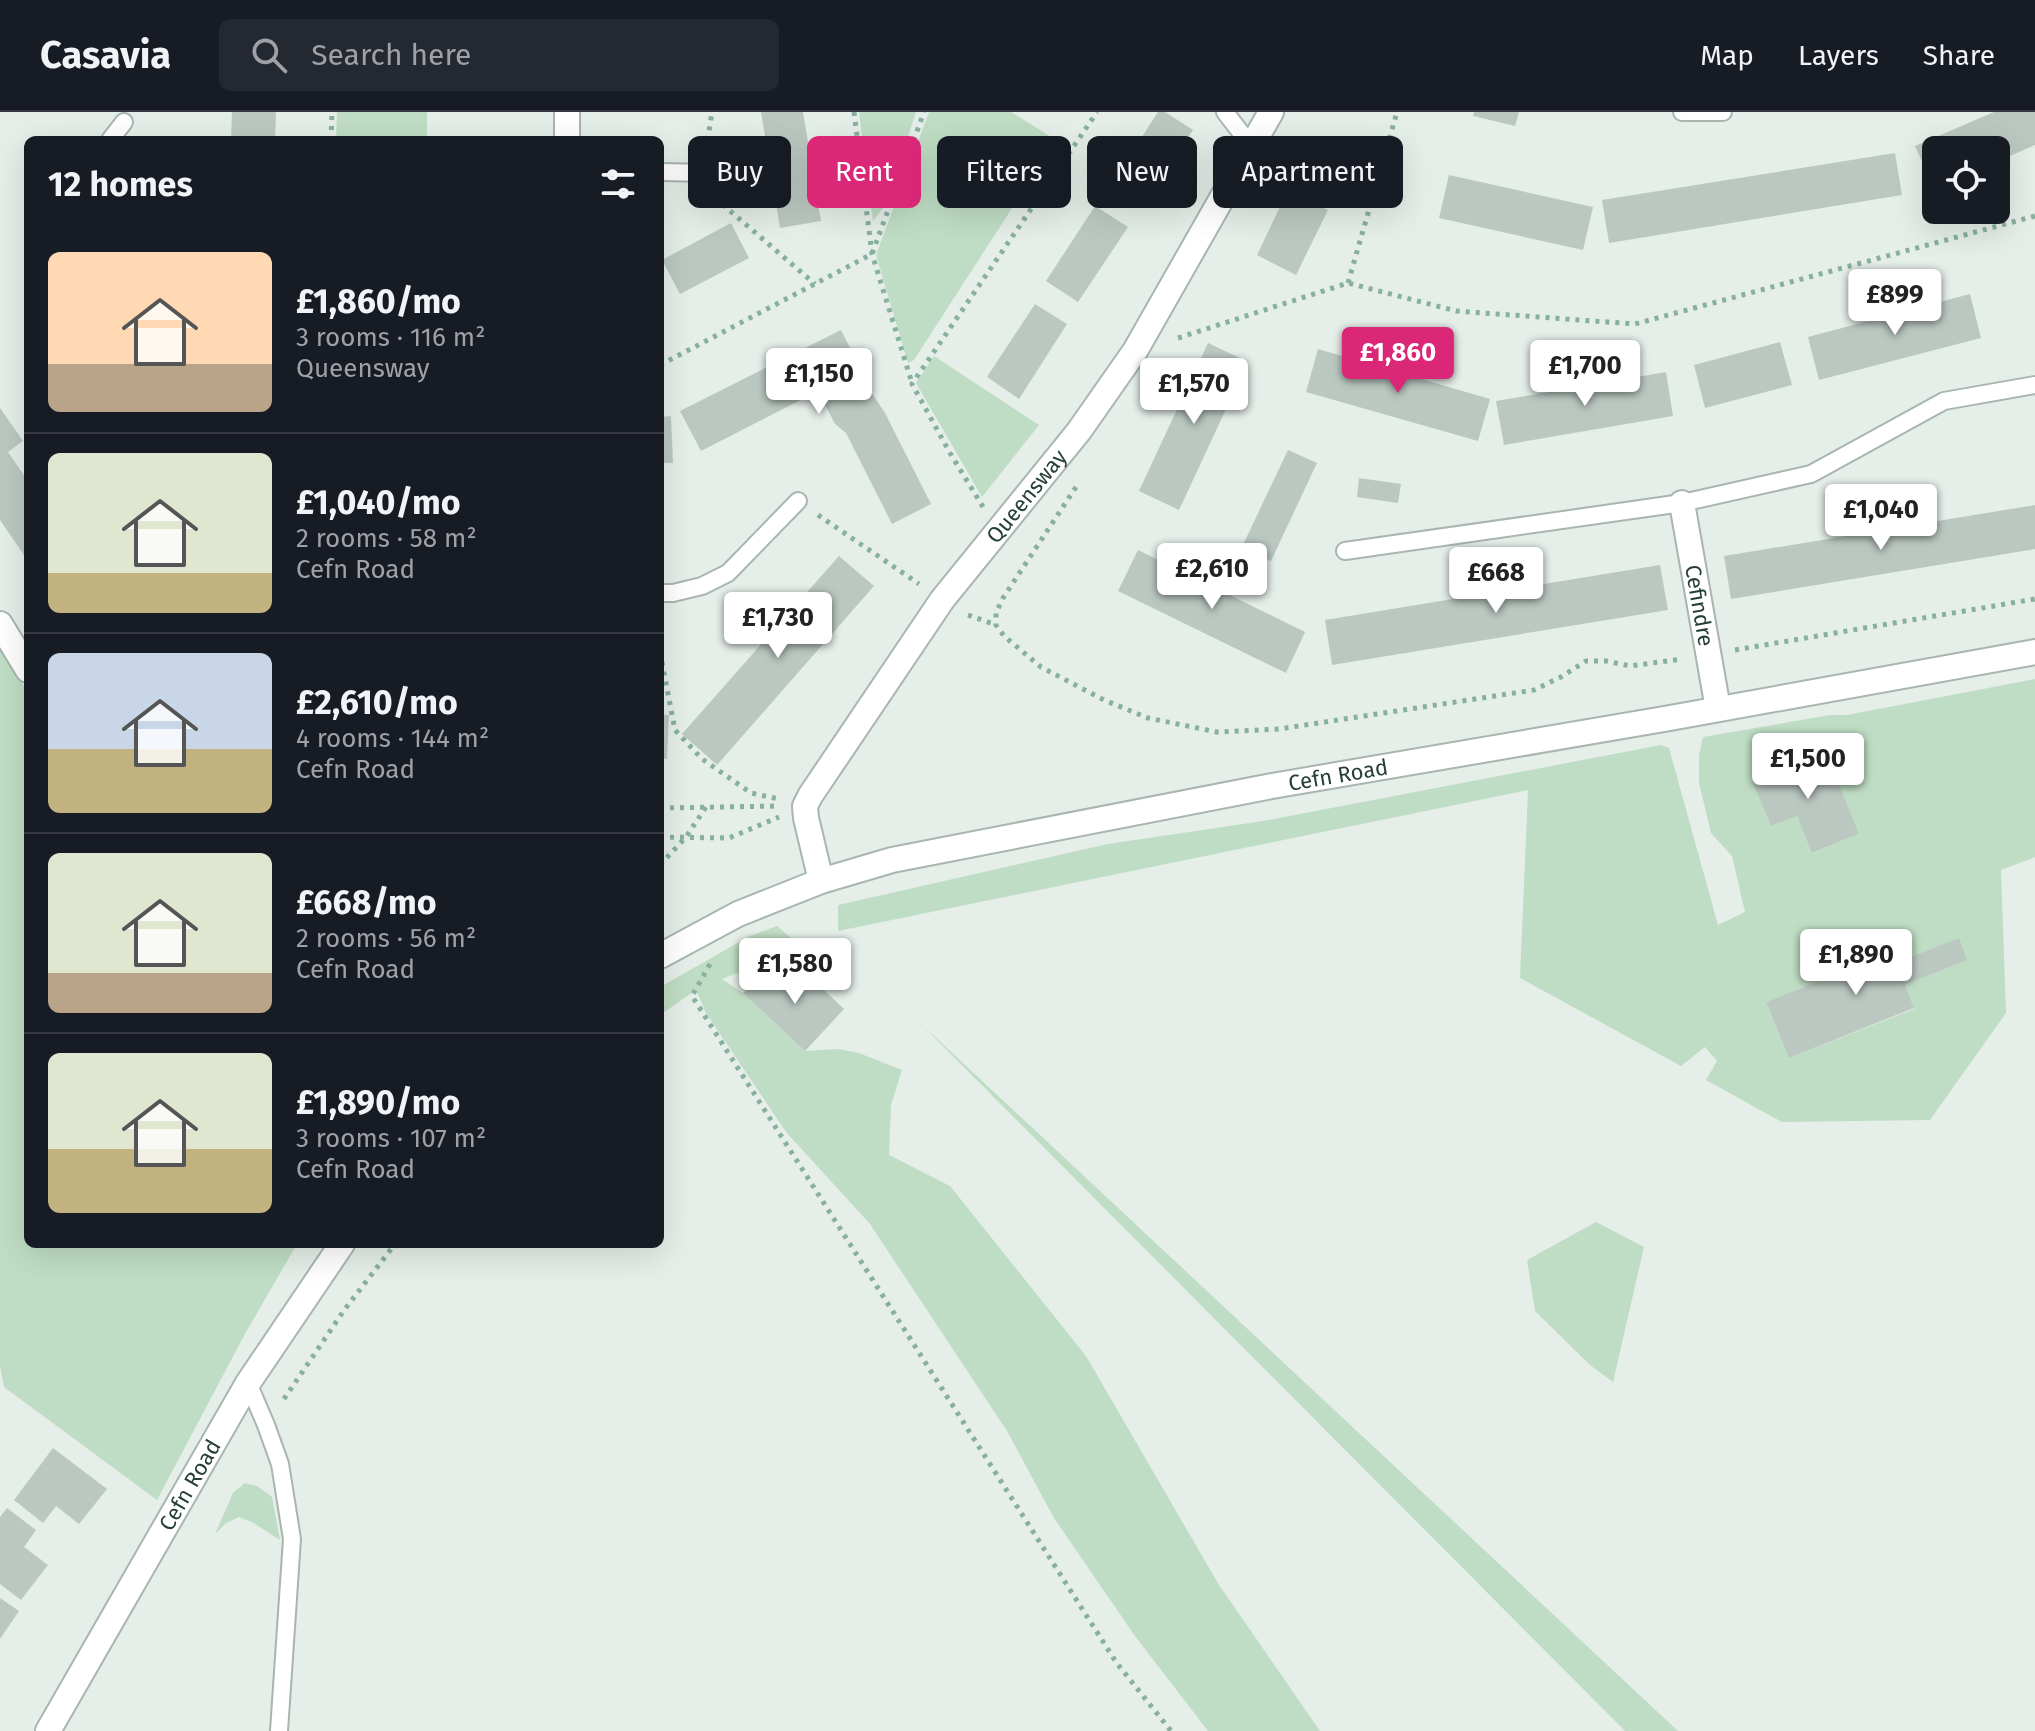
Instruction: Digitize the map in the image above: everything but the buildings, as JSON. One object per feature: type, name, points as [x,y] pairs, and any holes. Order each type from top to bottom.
[{"type":"street","points":[[567,112],[567,136]]},
{"type":"street","name":"Queensway","points":[[1258,136],[1271,112]]},
{"type":"street","name":"Queensway","points":[[805,806],[942,600],[1079,431],[1135,351],[1217,208]]},
{"type":"street","name":"Cefindre","points":[[1682,503],[1718,709]]},
{"type":"street","points":[[0,624],[24,660]]},
{"type":"street","name":"Cefn Road","points":[[664,954],[738,914],[821,881],[892,860],[1272,786],[2035,652]]},
{"type":"street","points":[[805,806],[821,881]]},
{"type":"street","name":"Cefn Road","points":[[48,1731],[248,1383],[339,1248]]},
{"type":"lane","points":[[1225,112],[1244,136]]},
{"type":"lane","points":[[1682,112],[1723,112]]},
{"type":"lane","points":[[113,136],[124,122]]},
{"type":"lane","points":[[664,172],[688,173]]},
{"type":"lane","points":[[1345,551],[1682,503],[1811,474],[1944,401],[2035,385]]},
{"type":"lane","points":[[664,593],[702,586],[728,573],[798,501]]},
{"type":"lane","points":[[248,1383],[280,1464],[292,1539],[279,1731]]},
{"type":"path","points":[[331,136],[332,112]]},
{"type":"path","points":[[710,136],[712,112]]},
{"type":"path","points":[[854,112],[872,254],[912,384],[998,532]]},
{"type":"path","points":[[664,363],[872,254],[924,112]]},
{"type":"path","points":[[912,384],[1097,112]]},
{"type":"path","points":[[1348,283],[1397,112]]},
{"type":"path","points":[[725,208],[815,284]]},
{"type":"path","points":[[1135,351],[1348,283],[1456,311],[1635,324],[2035,216]]},
{"type":"path","points":[[1080,482],[1003,598],[996,613],[996,625],[1004,636],[1041,667],[1104,700],[1148,718],[1217,732],[1279,729],[1534,690],[1586,661],[1649,665],[2035,599]]},
{"type":"path","points":[[798,501],[942,600]]},
{"type":"path","points":[[664,673],[675,730],[702,759],[751,793],[805,806]]},
{"type":"path","points":[[664,808],[805,806]]},
{"type":"path","points":[[664,837],[729,838],[805,806]]},
{"type":"path","points":[[664,861],[686,837],[706,807]]},
{"type":"path","points":[[738,914],[692,996],[1116,1662],[1171,1731]]},
{"type":"path","points":[[266,1425],[345,1309],[392,1248]]},
{"type":"green space","points":[[337,112],[427,112],[427,136],[336,136]]},
{"type":"green space","points":[[859,112],[916,112],[908,136],[862,136]]},
{"type":"green space","points":[[929,112],[1011,112],[1050,136],[937,136],[937,208],[1012,208],[914,360],[908,363],[876,255],[893,208],[921,208],[920,136]]},
{"type":"green space","points":[[871,208],[883,208],[873,221]]},
{"type":"green space","points":[[934,356],[1039,425],[982,497],[916,383]]},
{"type":"green space","points":[[0,648],[24,687],[24,1248],[295,1248],[246,1332],[157,1500],[4,1387],[0,1366]]},
{"type":"green space","points":[[2035,679],[2035,857],[2001,870],[2006,1013],[1930,1120],[1782,1122],[1706,1080],[1717,1061],[1705,1047],[1681,1066],[1520,978],[1528,790],[838,931],[838,905],[1108,844],[1263,821],[1661,745],[1669,748],[1718,925],[1745,912],[1732,856],[1711,833],[1699,783],[1699,755],[1703,737],[1830,715],[1847,715]],"holes":[[[1753,781],[1859,834],[1813,853],[1797,816],[1771,826]],[[1904,947],[1909,958],[1967,960],[1905,985],[1914,1009],[1789,1058],[1766,1002]]]},
{"type":"green space","points":[[777,926],[791,938],[797,949],[722,979],[743,993],[805,1051],[839,1049],[859,1053],[902,1070],[891,1105],[889,1155],[950,1186],[1086,1356],[1219,1585],[1320,1731],[1208,1731],[1135,1636],[1054,1518],[1007,1431],[870,1224],[786,1132],[706,1013],[696,990],[664,1012],[664,985],[750,936]]},
{"type":"green space","points":[[919,1022],[1678,1731],[1625,1731]]},
{"type":"green space","points":[[1596,1222],[1644,1247],[1613,1382],[1590,1365],[1535,1311],[1527,1260]]},
{"type":"green space","points":[[245,1483],[257,1486],[272,1497],[280,1540],[239,1517],[226,1523],[215,1534],[233,1493]]}]
